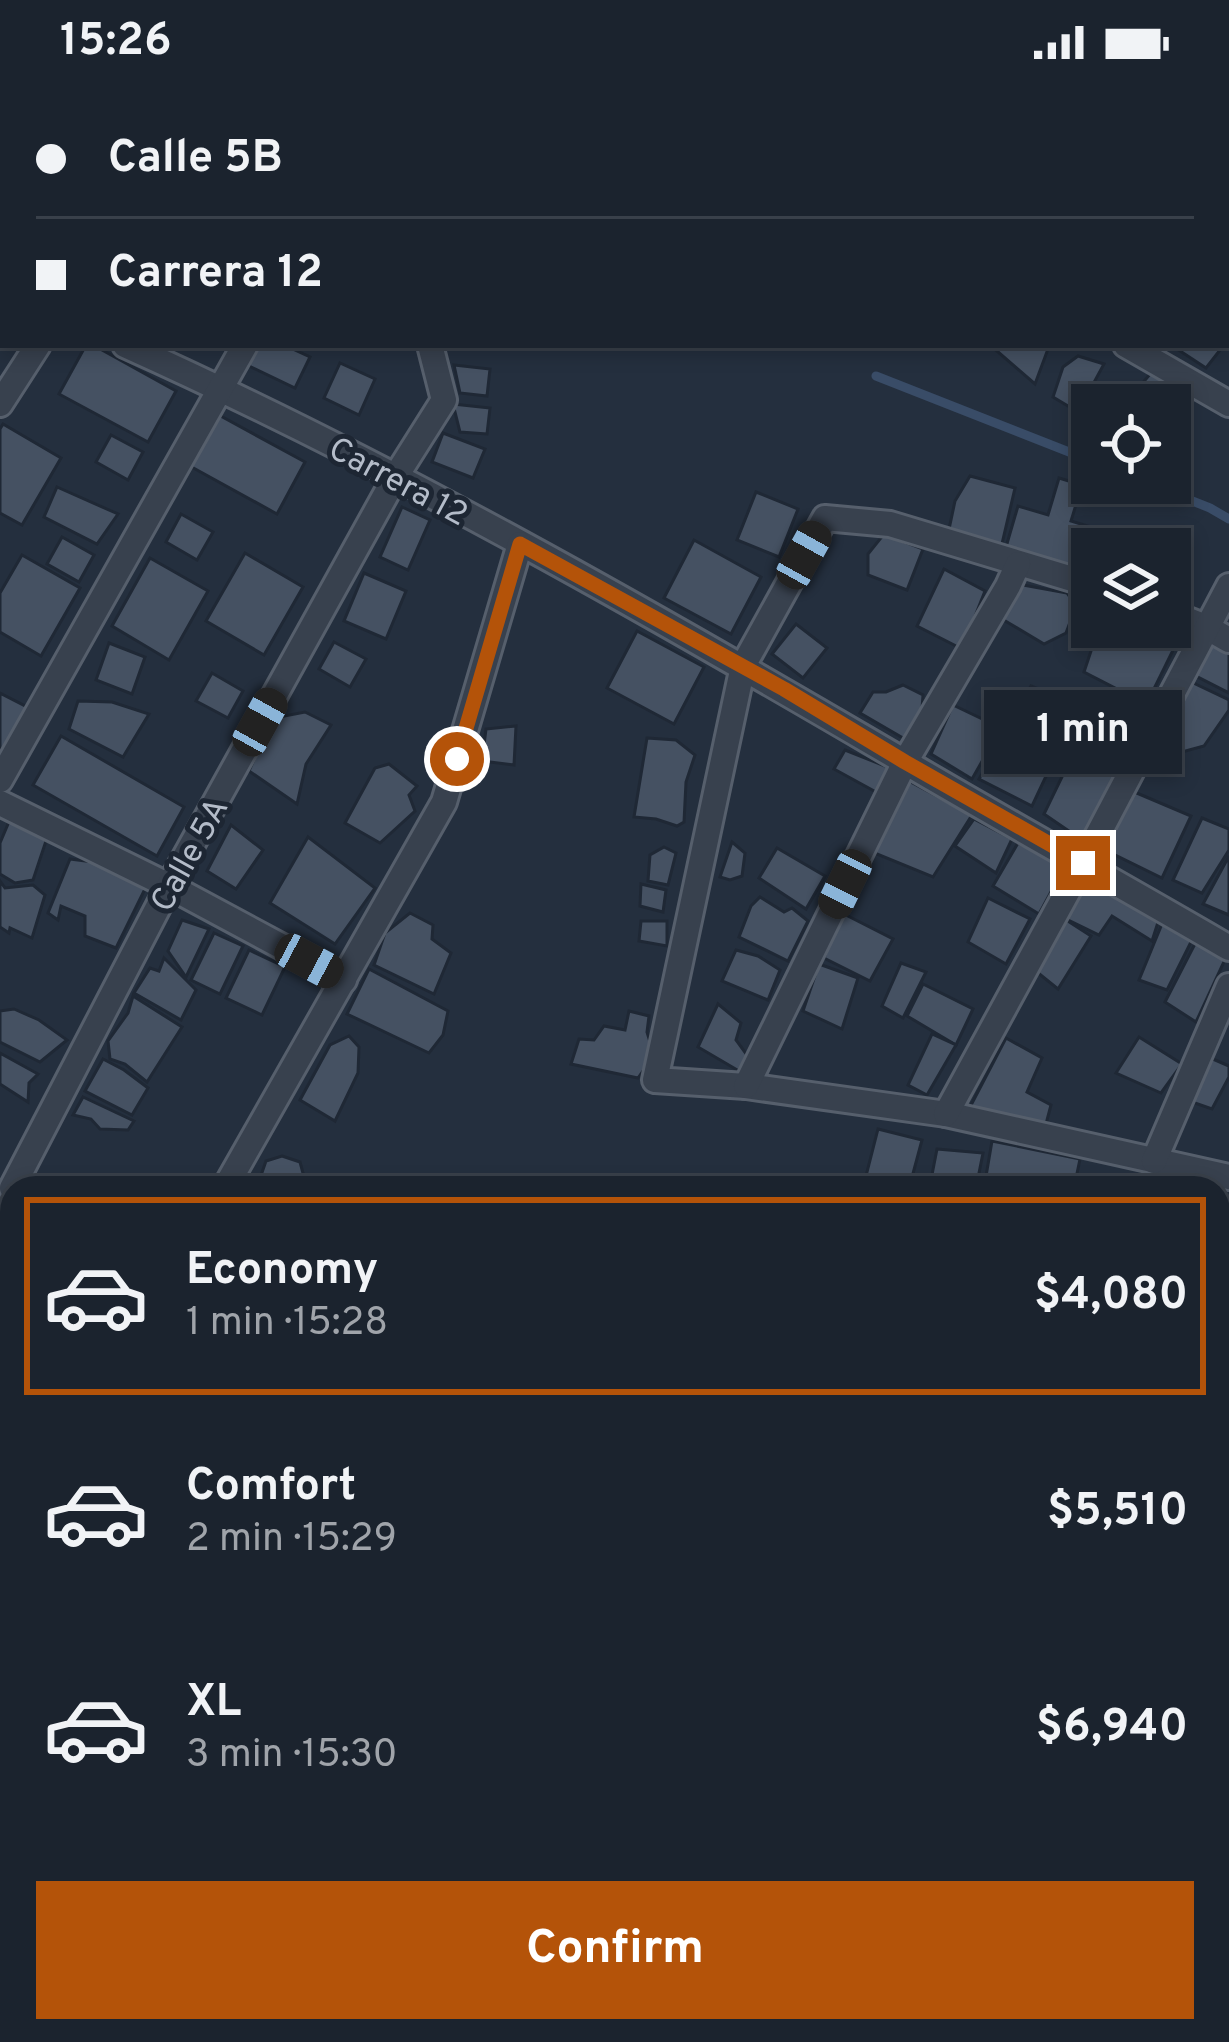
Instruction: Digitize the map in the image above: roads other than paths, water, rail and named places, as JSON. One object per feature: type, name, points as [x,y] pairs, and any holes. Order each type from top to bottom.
[{"type":"street","points":[[0,404],[36,348]]},
{"type":"street","name":"Carrera 12","points":[[132,348],[396,476],[742,666],[1229,948]]},
{"type":"street","points":[[0,780],[243,348]]},
{"type":"street","name":"Calle 5A","points":[[18,1176],[169,886],[396,476],[444,400],[431,348]]},
{"type":"street","points":[[1133,348],[1229,404]]},
{"type":"street","points":[[1071,579],[890,524],[825,518],[742,666],[655,1080],[746,1087],[946,1114],[1220,1176]]},
{"type":"street","points":[[232,1176],[444,802],[520,544]]},
{"type":"street","points":[[746,1087],[905,762],[1018,564]]},
{"type":"street","points":[[946,1114],[1083,863],[1218,634],[1229,586]]},
{"type":"street","points":[[0,803],[344,980]]},
{"type":"street","points":[[1154,1161],[1229,986]]},
{"type":"waterway","points":[[876,376],[1071,453]]},
{"type":"waterway","points":[[1191,500],[1229,519]]}]
